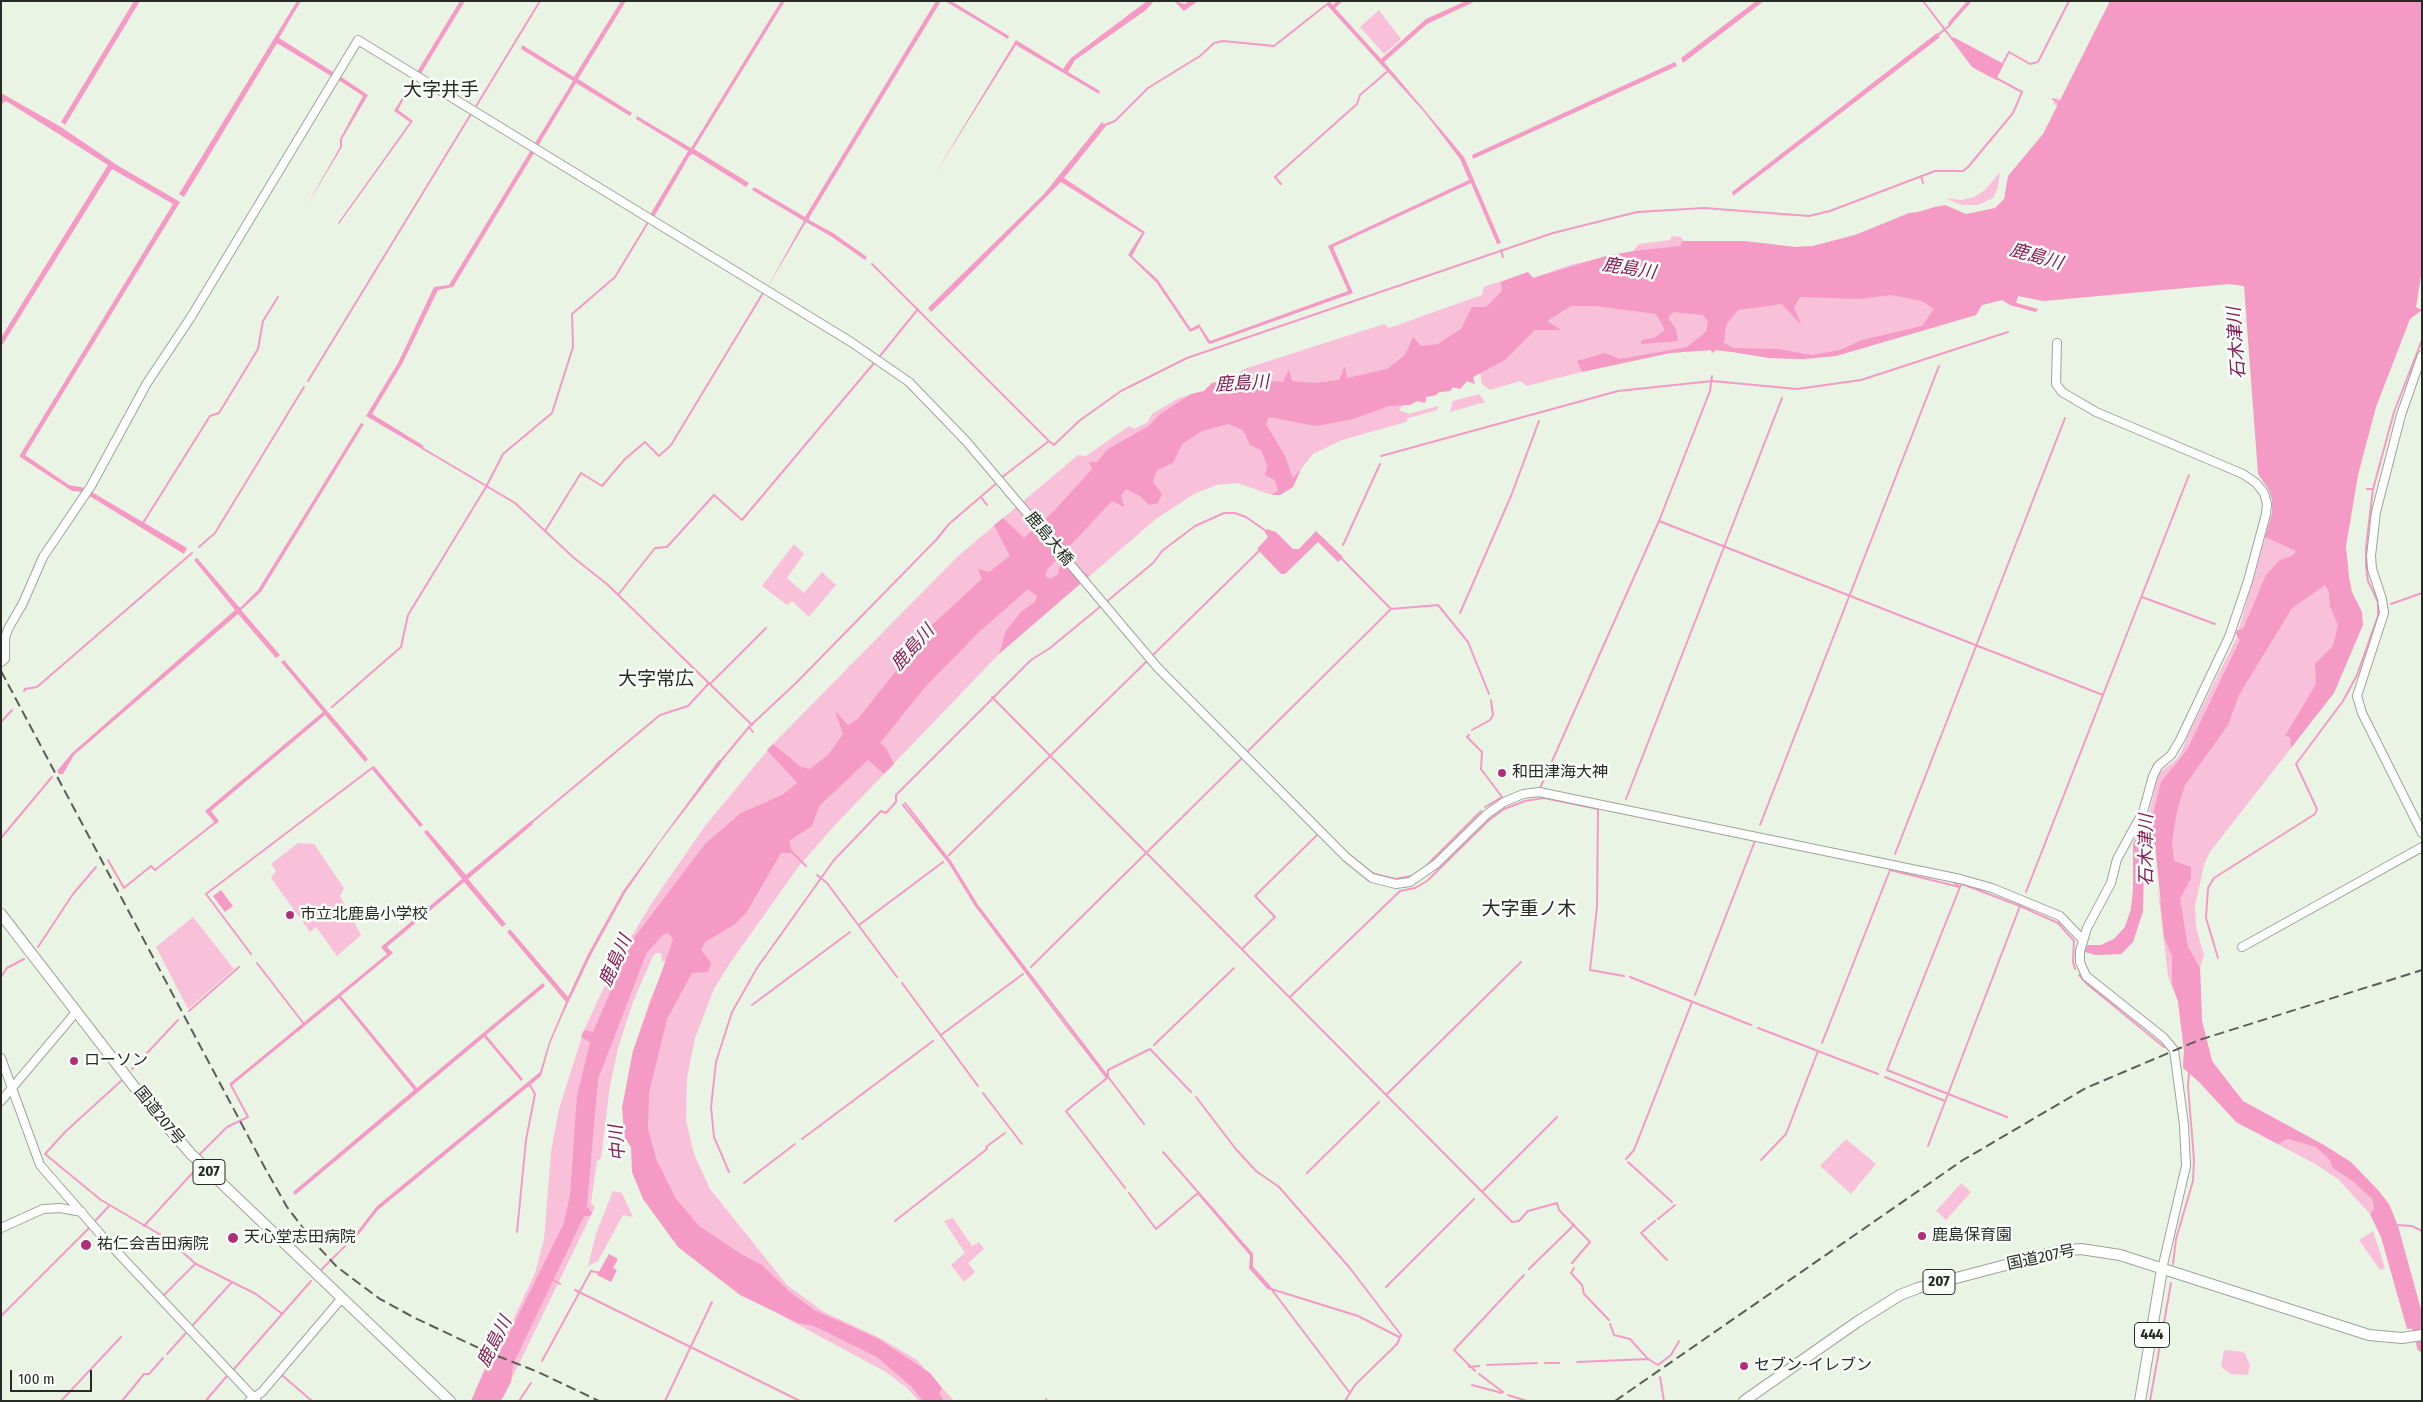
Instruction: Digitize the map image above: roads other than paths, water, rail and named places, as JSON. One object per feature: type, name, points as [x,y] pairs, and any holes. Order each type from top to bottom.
[{"type":"highway","name":"国道207号","points":[[1,914],[146,1102],[185,1148],[450,1401]]},
{"type":"highway","name":"国道207号","points":[[1744,1401],[1900,1295],[1918,1288],[2059,1251],[2081,1248],[2120,1255],[2360,1332],[2406,1337],[2422,1335]]},
{"type":"highway","name":"444","points":[[2140,1401],[2162,1269]]},
{"type":"street","name":"鹿島大橋","points":[[1,662],[5,658],[5,638],[8,628],[29,591],[36,570],[87,492],[146,383],[191,317],[358,40],[879,360],[909,382],[966,441],[1158,668],[1360,871],[1384,883],[1410,882],[1423,874],[1487,814],[1504,802],[1523,794],[1539,792],[1960,879],[1992,888],[2060,916],[2083,940]]},
{"type":"street","points":[[2057,343],[2056,384],[2062,392],[2096,412],[2243,474],[2260,488],[2267,504],[2248,581],[2229,637],[2180,740],[2171,755],[2158,766],[2153,776],[2143,812],[2117,859],[2111,883],[2083,940],[2080,962],[2086,976],[2164,1038],[2174,1050],[2184,1125],[2186,1166],[2162,1269]]},
{"type":"street","points":[[2422,355],[2400,415],[2376,512],[2371,556],[2372,569],[2382,599],[2384,613],[2357,696],[2362,713],[2422,833]]},
{"type":"street","points":[[2242,947],[2422,847]]},
{"type":"street","points":[[1,1101],[77,1011]]},
{"type":"street","points":[[1,1058],[40,1165],[68,1198],[254,1400],[341,1299]]},
{"type":"street","points":[[60,1208],[68,1198]]},
{"type":"street","points":[[1,1228],[38,1210],[60,1208],[82,1212]]},
{"type":"water","points":[[134,1],[140,1],[65,125],[61,122]]},
{"type":"water","points":[[297,1],[301,1],[279,38],[333,72],[331,76],[277,43],[184,197],[179,194]]},
{"type":"water","points":[[460,1],[465,1],[420,75],[417,72]]},
{"type":"water","points":[[621,1],[626,1],[578,79],[632,113],[630,116],[576,83],[538,146],[535,143],[573,81],[521,49],[522,45],[574,77]]},
{"type":"water","points":[[781,1],[785,1],[694,149],[749,183],[746,187],[693,154],[690,155],[654,217],[650,215],[688,151],[636,119],[637,116],[691,148]]},
{"type":"water","points":[[936,1],[941,1],[809,218],[809,220],[833,233],[867,257],[865,260],[806,222],[767,288],[804,221],[752,190],[754,187],[805,217]]},
{"type":"water","points":[[945,1],[951,1],[1009,36],[1008,39]]},
{"type":"water","points":[[1147,1],[1154,1],[1146,10],[1075,60],[1068,72],[1100,91],[1099,94],[1016,45],[933,177],[1016,40],[1063,69],[1071,58]]},
{"type":"water","points":[[1174,1],[1185,4],[1189,1],[1198,1],[1184,11]]},
{"type":"water","points":[[1329,1],[1333,5],[1337,1],[1343,1],[1335,8],[1381,59],[1426,19],[1466,1],[1476,1],[1427,24],[1384,62],[1464,157],[1501,243],[1497,244],[1471,183],[1333,247],[1353,293],[1210,344],[1199,328],[1190,332],[1156,282],[1128,255],[1142,233],[1061,182],[931,312],[928,308],[1044,194],[1102,122],[1106,126],[1064,178],[1145,232],[1132,256],[1158,280],[1191,329],[1199,324],[1210,341],[1348,291],[1328,246],[1469,180],[1460,159],[1425,113],[1326,4]]},
{"type":"water","points":[[1756,1],[1764,1],[1683,63],[1681,58]]},
{"type":"water","points":[[1967,1],[1972,1],[1950,26],[1948,23]]},
{"type":"water","name":"鹿島川","points":[[2110,1],[2422,1],[2422,270],[2416,307],[2422,310],[2410,319],[2376,407],[2358,475],[2346,546],[2352,592],[2362,612],[2363,625],[2334,693],[2291,748],[2290,737],[2285,736],[2316,684],[2315,664],[2333,646],[2338,625],[2330,606],[2329,592],[2325,585],[2292,608],[2239,695],[2228,725],[2185,785],[2177,811],[2172,842],[2174,861],[2191,867],[2191,878],[2180,899],[2188,947],[2200,968],[2202,1021],[2212,1061],[2243,1101],[2324,1145],[2351,1162],[2378,1190],[2389,1204],[2398,1226],[2422,1313],[2422,1328],[2407,1329],[2381,1237],[2370,1214],[2374,1209],[2372,1199],[2354,1182],[2333,1168],[2330,1160],[2316,1147],[2288,1139],[2278,1144],[2236,1122],[2199,1082],[2183,1068],[2184,1051],[2178,1001],[2172,985],[2172,956],[2164,937],[2155,844],[2144,843],[2143,911],[2133,942],[2121,954],[2096,955],[2085,952],[2087,945],[2101,945],[2114,939],[2125,927],[2131,909],[2133,890],[2133,844],[2140,830],[2153,827],[2153,814],[2161,782],[2187,750],[2240,640],[2236,634],[2237,630],[2243,629],[2266,575],[2280,560],[2292,556],[2296,551],[2265,537],[2272,513],[2272,500],[2269,490],[2258,474],[2244,286],[2229,284],[2044,301],[2018,296],[2016,303],[2038,309],[2036,312],[2010,305],[2002,300],[1982,305],[1976,315],[1836,356],[1803,359],[1769,358],[1716,350],[1712,353],[1711,350],[1670,353],[1582,372],[1577,361],[1605,353],[1620,359],[1687,347],[1706,332],[1708,322],[1703,315],[1673,312],[1668,318],[1676,329],[1678,341],[1641,344],[1642,340],[1654,338],[1665,330],[1656,314],[1595,306],[1571,306],[1547,321],[1561,330],[1535,330],[1505,360],[1473,377],[1475,384],[1467,381],[1460,389],[1453,387],[1450,391],[1439,392],[1436,395],[1426,397],[1425,403],[1417,401],[1410,405],[1389,406],[1353,419],[1316,426],[1269,417],[1266,424],[1285,456],[1293,478],[1301,469],[1293,487],[1280,495],[1272,495],[1278,490],[1275,480],[1265,475],[1267,466],[1261,450],[1250,445],[1243,430],[1228,424],[1202,431],[1182,444],[1173,463],[1157,470],[1153,482],[1162,494],[1158,503],[1149,505],[1140,496],[1126,489],[1121,495],[1124,507],[1112,501],[1047,570],[1045,576],[1050,579],[1058,574],[1060,565],[1072,563],[1089,576],[999,654],[1006,631],[1021,612],[1035,602],[1037,596],[1028,589],[980,631],[926,686],[880,743],[886,748],[894,764],[884,774],[868,760],[819,806],[812,826],[789,841],[792,853],[781,853],[746,913],[735,924],[705,942],[701,950],[711,963],[708,972],[692,973],[667,1019],[649,1093],[648,1129],[657,1161],[676,1199],[699,1226],[741,1254],[762,1265],[790,1292],[814,1310],[877,1338],[930,1373],[942,1388],[939,1393],[944,1401],[923,1401],[911,1386],[877,1357],[814,1326],[798,1323],[740,1295],[678,1247],[643,1199],[632,1172],[631,1147],[625,1139],[622,1108],[633,1051],[673,940],[669,933],[664,934],[647,952],[598,1079],[587,1206],[592,1213],[590,1216],[584,1216],[513,1364],[511,1382],[501,1401],[471,1401],[488,1363],[496,1360],[564,1223],[570,1195],[577,1096],[590,1042],[581,1037],[584,1030],[593,1032],[634,938],[705,844],[741,813],[782,795],[797,783],[767,750],[773,744],[801,767],[810,769],[829,754],[843,734],[835,711],[848,725],[858,719],[932,625],[982,579],[978,569],[989,572],[1010,556],[994,525],[1003,518],[1024,538],[1054,511],[1092,469],[1089,462],[1097,462],[1108,449],[1149,426],[1159,415],[1191,394],[1204,391],[1212,383],[1242,380],[1247,375],[1258,380],[1283,382],[1289,370],[1292,381],[1314,383],[1339,380],[1345,366],[1347,378],[1387,369],[1405,355],[1413,337],[1421,346],[1438,344],[1461,329],[1472,307],[1486,307],[1502,291],[1501,282],[1528,272],[1533,278],[1606,256],[1680,246],[1683,241],[1744,241],[1795,247],[1813,246],[1855,235],[1909,213],[1935,207],[1945,205],[1966,214],[1995,208],[2004,199],[2008,176],[2043,134]],"holes":[[[1891,295],[1922,301],[1934,309],[1922,326],[1862,340],[1840,350],[1812,355],[1778,349],[1734,348],[1724,343],[1726,325],[1738,310],[1782,304],[1801,325],[1794,307],[1800,297],[1860,299]]]},
{"type":"water","points":[[1937,33],[1940,37],[1733,196],[1732,192]]},
{"type":"water","points":[[1953,37],[2004,64],[1996,80],[1972,67],[1951,39]]},
{"type":"water","points":[[1675,62],[1677,66],[1473,159],[1472,155]]},
{"type":"water","points":[[340,76],[368,95],[342,139],[342,147],[307,205],[340,147],[340,139],[363,96],[337,79]]},
{"type":"water","points":[[414,79],[398,110],[413,121],[339,224],[410,122],[394,111]]},
{"type":"water","points":[[1,93],[61,127],[117,165],[180,202],[25,455],[69,485],[85,488],[187,548],[184,554],[83,492],[72,491],[20,457],[173,204],[112,169],[1,347],[1,338],[108,165],[6,101],[1,104]]},
{"type":"water","points":[[531,150],[534,153],[453,287],[438,290],[402,364],[372,414],[424,446],[422,449],[366,416],[398,363],[434,287],[449,285]]},
{"type":"water","points":[[361,423],[364,424],[261,592],[241,610],[280,655],[276,658],[238,614],[74,755],[63,774],[59,774],[57,771],[72,753],[235,610],[194,560],[197,558],[240,608],[258,590]]},
{"type":"water","points":[[1267,529],[1276,532],[1293,549],[1299,549],[1316,531],[1343,557],[1338,562],[1318,542],[1285,574],[1281,574],[1257,549],[1268,537],[1265,533]]},
{"type":"water","points":[[284,660],[368,759],[365,762],[325,715],[211,811],[219,821],[216,824],[205,811],[323,712],[281,662]]},
{"type":"water","points":[[719,760],[722,762],[661,841],[625,893],[591,955],[562,1016],[550,1044],[541,1076],[378,1210],[359,1234],[337,1255],[377,1206],[540,1072],[549,1042],[566,1002],[507,932],[510,929],[568,997],[588,954],[623,891]]},
{"type":"water","points":[[374,766],[423,825],[420,827],[371,768]]},
{"type":"water","points":[[531,821],[533,824],[468,879],[506,924],[502,927],[464,882],[387,947],[393,953],[341,996],[417,1088],[543,983],[545,986],[486,1035],[523,1079],[521,1081],[484,1037],[295,1195],[293,1192],[414,1090],[339,998],[231,1086],[229,1084],[387,954],[381,947],[462,879],[424,832],[427,830],[466,875]]},
{"type":"water","points":[[221,890],[233,906],[225,912],[213,896]]},
{"type":"water","points":[[609,1254],[618,1259],[613,1268],[617,1270],[611,1282],[597,1275]]},
{"type":"waterway","points":[[475,108],[540,1]]},
{"type":"waterway","points":[[1923,1],[1952,39]]},
{"type":"waterway","points":[[2002,65],[2009,52],[2030,64],[2038,62],[2069,1]]},
{"type":"waterway","points":[[1102,126],[1115,121],[1148,88],[1200,56],[1214,43],[1223,41],[1274,46],[1326,5]]},
{"type":"waterway","points":[[1938,35],[1950,25]]},
{"type":"waterway","points":[[1281,184],[1275,177],[1357,104],[1360,95],[1388,71]]},
{"type":"waterway","points":[[1001,478],[1049,441],[1054,445],[1079,421],[1121,391],[1187,358],[1553,233],[1637,212],[1704,208],[1809,216],[1830,211],[1935,171],[1963,171],[2013,113],[2022,92],[1996,78]]},
{"type":"waterway","points":[[2053,99],[2061,104]]},
{"type":"waterway","points":[[308,381],[471,114]]},
{"type":"waterway","points":[[1921,176],[1923,183]]},
{"type":"waterway","points":[[332,707],[401,647],[408,615],[486,487],[503,454],[552,413],[573,347],[572,314],[615,277],[647,224]]},
{"type":"waterway","points":[[1501,250],[1503,257]]},
{"type":"waterway","points":[[872,264],[1049,441]]},
{"type":"waterway","points":[[545,531],[581,473],[602,486],[625,459],[645,442],[659,456],[671,445],[763,293]]},
{"type":"waterway","points":[[143,523],[210,416],[219,413],[258,349],[263,321],[278,297]]},
{"type":"waterway","points":[[880,356],[918,309]]},
{"type":"waterway","points":[[1381,456],[1618,391],[1712,381],[1797,389],[1861,380],[2008,332]]},
{"type":"waterway","points":[[2218,958],[2206,918],[2208,888],[2214,878],[2315,814],[2317,809],[2296,764],[2343,701],[2357,675],[2378,616],[2378,602],[2368,581],[2366,567],[2366,547],[2373,489],[2394,412],[2422,340]]},
{"type":"waterway","points":[[618,595],[655,548],[667,547],[714,495],[742,520],[874,363]]},
{"type":"waterway","points":[[1760,825],[1939,366]]},
{"type":"waterway","points":[[1541,786],[1659,521],[1710,391],[1712,376]]},
{"type":"waterway","points":[[199,547],[215,533],[304,387]]},
{"type":"waterway","points":[[1626,799],[1782,398]]},
{"type":"waterway","points":[[1895,854],[2065,418]]},
{"type":"waterway","points":[[1460,613],[1511,496],[1539,421]]},
{"type":"waterway","points":[[422,448],[515,503],[574,558],[608,585],[752,725]]},
{"type":"waterway","points":[[1343,545],[1380,464]]},
{"type":"waterway","points":[[2026,892],[2189,475]]},
{"type":"waterway","points":[[720,762],[749,727],[796,683],[936,540],[949,524],[998,482]]},
{"type":"waterway","points":[[2367,489],[2373,489]]},
{"type":"waterway","points":[[981,497],[987,505]]},
{"type":"waterway","points":[[1105,603],[1153,563],[1162,551],[1195,526],[1224,513],[1235,513],[1246,517],[1266,531]]},
{"type":"waterway","points":[[1659,521],[2103,695]]},
{"type":"waterway","points":[[1153,655],[1260,550]]},
{"type":"waterway","points":[[24,691],[25,689],[37,687],[192,553]]},
{"type":"waterway","points":[[1341,558],[1391,609],[1438,605],[1468,642],[1489,694]]},
{"type":"waterway","points":[[2391,604],[2422,593]]},
{"type":"waterway","points":[[2142,597],[2215,624]]},
{"type":"waterway","points":[[729,1172],[714,1137],[711,1107],[716,1062],[732,1012],[757,968],[834,860],[881,811],[886,813],[896,802],[896,795],[1031,660],[1050,648],[1101,606]]},
{"type":"waterway","points":[[1248,751],[1391,609]]},
{"type":"waterway","points":[[711,683],[766,628]]},
{"type":"waterway","points":[[949,855],[1147,661]]},
{"type":"waterway","points":[[532,822],[660,715],[688,706],[709,683]]},
{"type":"waterway","points":[[992,697],[1512,1222],[1519,1221],[1528,1211],[1557,1203],[1559,1210],[1590,1242],[1572,1263]]},
{"type":"waterway","points":[[1472,730],[1490,720],[1493,715],[1491,700]]},
{"type":"waterway","points":[[1,722],[12,710]]},
{"type":"waterway","points":[[749,727],[753,732]]},
{"type":"waterway","points":[[1469,735],[1467,737],[1482,752],[1481,769],[1502,797],[1485,807]]},
{"type":"waterway","points":[[1031,967],[1242,758]]},
{"type":"waterway","points":[[251,954],[206,894],[372,768]]},
{"type":"waterway","points":[[1,838],[52,777]]},
{"type":"waterway","points":[[1290,997],[1400,891],[1415,888],[1427,881],[1488,821],[1504,809],[1525,801],[1544,798],[1598,809],[1597,907],[1590,970],[1624,976]]},
{"type":"waterway","points":[[905,803],[950,861],[977,905],[1144,1124]]},
{"type":"waterway","points":[[903,805],[949,862],[976,906],[1107,1078],[1066,1111],[1125,1188]]},
{"type":"waterway","points":[[1368,871],[1396,879],[1411,876],[1425,867],[1481,811]]},
{"type":"waterway","points":[[108,860],[124,888],[151,866],[155,870],[216,822]]},
{"type":"waterway","points":[[1242,949],[1275,917],[1255,896],[1317,835]]},
{"type":"waterway","points":[[1695,995],[1755,841]]},
{"type":"waterway","points":[[790,850],[806,866]]},
{"type":"waterway","points":[[859,925],[943,862]]},
{"type":"waterway","points":[[38,947],[73,894],[96,867]]},
{"type":"waterway","points":[[1822,1043],[1890,870],[1960,887],[1962,884],[2020,906]]},
{"type":"waterway","points":[[817,875],[827,883],[897,977]]},
{"type":"waterway","points":[[1953,881],[1960,887],[1887,1070],[2007,1117]]},
{"type":"waterway","points":[[1928,1146],[2020,906],[2058,923],[2074,941],[2073,962],[2075,969]]},
{"type":"waterway","points":[[752,1005],[850,932]]},
{"type":"waterway","points":[[1,977],[7,968],[24,959]]},
{"type":"waterway","points":[[1386,1095],[1521,962]]},
{"type":"waterway","points":[[257,963],[304,1024]]},
{"type":"waterway","points":[[189,1011],[239,967]]},
{"type":"waterway","points":[[1154,1045],[1234,968]]},
{"type":"waterway","points":[[941,1035],[1023,974]]},
{"type":"waterway","points":[[2079,975],[2087,984],[2164,1047]]},
{"type":"waterway","points":[[1630,977],[1751,1025]]},
{"type":"waterway","points":[[902,983],[978,1086]]},
{"type":"waterway","points":[[1626,1159],[1634,1150],[1692,1002]]},
{"type":"waterway","points":[[132,1069],[178,1020]]},
{"type":"waterway","points":[[1758,1028],[1878,1074]]},
{"type":"waterway","points":[[802,1139],[933,1041]]},
{"type":"waterway","points":[[1108,1077],[1108,1070],[1150,1049],[1191,1092]]},
{"type":"waterway","points":[[1761,1160],[1786,1134],[1818,1051]]},
{"type":"waterway","points":[[2173,1264],[2176,1239],[2193,1181],[2194,1160],[2188,1086],[2189,1072]]},
{"type":"waterway","points":[[1885,1077],[1945,1101]]},
{"type":"waterway","points":[[121,1081],[65,1132],[45,1154],[101,1200],[166,1238],[196,1264],[256,1294],[281,1313]]},
{"type":"waterway","points":[[200,1154],[227,1127],[248,1117],[231,1085]]},
{"type":"waterway","points":[[517,1232],[526,1140],[535,1094],[530,1085]]},
{"type":"waterway","points":[[983,1093],[1022,1144]]},
{"type":"waterway","points":[[1196,1097],[1235,1148],[1256,1171],[1279,1187],[1349,1267],[1401,1335],[1397,1344],[1355,1385],[1345,1401]]},
{"type":"waterway","points":[[1307,1173],[1379,1102]]},
{"type":"waterway","points":[[1483,1191],[1557,1117]]},
{"type":"waterway","points":[[895,1221],[1005,1133]]},
{"type":"waterway","points":[[744,1183],[795,1144]]},
{"type":"waterway","points":[[1163,1152],[1252,1254],[1252,1267],[1269,1286],[1350,1393]]},
{"type":"waterway","points":[[1628,1162],[1672,1202]]},
{"type":"waterway","points":[[144,1226],[196,1169]]},
{"type":"waterway","points":[[1129,1193],[1156,1229],[1198,1193],[1251,1255],[1250,1268],[1268,1288],[1358,1316],[1399,1337]]},
{"type":"waterway","points":[[1386,1287],[1474,1199]]},
{"type":"waterway","points":[[95,1221],[110,1205]]},
{"type":"waterway","points":[[1658,1219],[1675,1205]]},
{"type":"waterway","points":[[1655,1221],[1641,1233],[1667,1260]]},
{"type":"waterway","points":[[1529,1269],[1574,1225]]},
{"type":"waterway","points":[[2396,1225],[2412,1226],[2422,1231]]},
{"type":"waterway","points":[[1,1316],[89,1228]]},
{"type":"waterway","points":[[321,1270],[337,1254]]},
{"type":"waterway","points":[[163,1296],[195,1264]]},
{"type":"waterway","points":[[1574,1268],[1571,1273],[1582,1285],[1584,1294],[1609,1320]]},
{"type":"waterway","points":[[542,1361],[591,1271],[600,1273]]},
{"type":"waterway","points":[[1475,1371],[1454,1350],[1524,1275]]},
{"type":"waterway","points":[[553,1280],[560,1284]]},
{"type":"waterway","points":[[234,1369],[311,1281]]},
{"type":"waterway","points":[[192,1326],[232,1282]]},
{"type":"waterway","points":[[2150,1401],[2171,1283]]},
{"type":"waterway","points":[[575,1290],[800,1401]]},
{"type":"waterway","points":[[665,1401],[712,1302]]},
{"type":"waterway","points":[[1610,1324],[1614,1335],[1630,1339],[1648,1359],[1658,1365],[1671,1355],[1679,1341]]},
{"type":"waterway","name":"石木津川","points":[[2417,1327],[2422,1347]]},
{"type":"waterway","points":[[167,1354],[186,1333]]},
{"type":"waterway","points":[[61,1401],[121,1337]]},
{"type":"waterway","points":[[122,1401],[144,1374],[149,1374],[163,1358]]},
{"type":"waterway","points":[[1577,1362],[1648,1359]]},
{"type":"waterway","points":[[1487,1365],[1537,1363]]},
{"type":"waterway","points":[[1545,1363],[1559,1363]]},
{"type":"waterway","points":[[1469,1367],[1479,1366]]},
{"type":"waterway","points":[[1479,1374],[1503,1392]]},
{"type":"waterway","points":[[209,1401],[207,1399],[227,1376]]},
{"type":"waterway","points":[[283,1376],[312,1401]]},
{"type":"waterway","points":[[1660,1377],[1664,1401]]},
{"type":"waterway","points":[[519,1401],[531,1383]]},
{"type":"waterway","points":[[1472,1385],[1502,1393]]},
{"type":"waterway","points":[[1508,1395],[1527,1401]]},
{"type":"railway","points":[[1,671],[265,1168],[287,1207],[313,1241],[337,1267],[380,1299],[485,1351],[538,1372],[599,1401]]},
{"type":"railway","points":[[1615,1401],[1963,1160],[2086,1088],[2199,1040],[2422,970]]},
{"type":"place","name":"和田津海大神","points":[[1502,773]]},
{"type":"place","name":"市立北鹿島小学校","points":[[290,915]]},
{"type":"place","name":"ローソン","points":[[74,1061]]},
{"type":"place","name":"鹿島保育園","points":[[1922,1236]]},
{"type":"place","name":"天心堂志田病院","points":[[233,1238]]},
{"type":"place","name":"祐仁会吉田病院","points":[[86,1245]]},
{"type":"place","name":"セブン-イレブン","points":[[1744,1366]]},
{"type":"district","name":"大字井手","points":[[441,91]]},
{"type":"district","name":"大字常広","points":[[656,680]]},
{"type":"district","name":"大字重ノ木","points":[[1529,910]]},
{"type":"water label","name":"中川","points":[[618,1143]]}]
